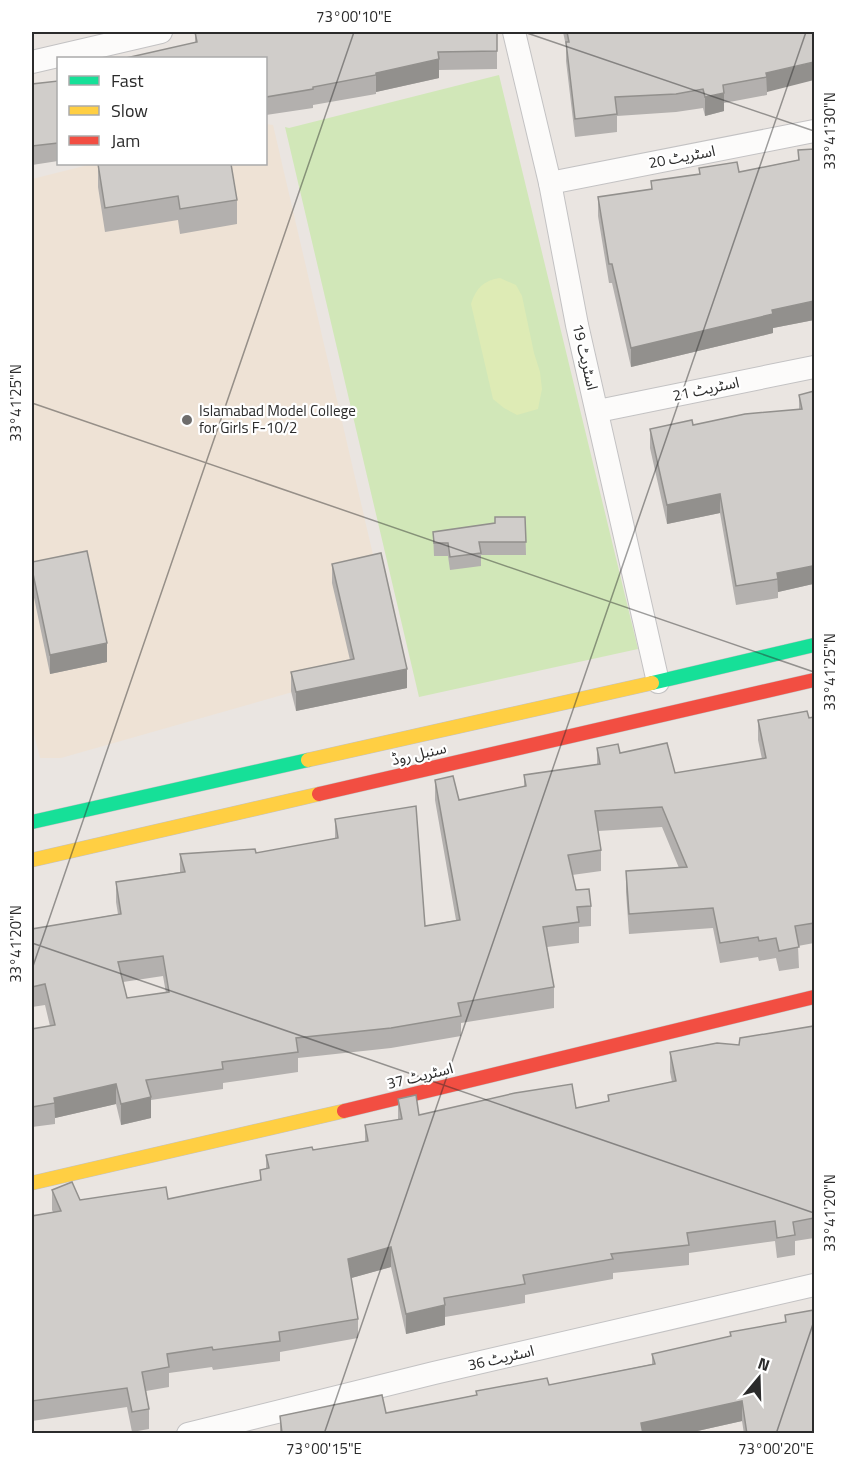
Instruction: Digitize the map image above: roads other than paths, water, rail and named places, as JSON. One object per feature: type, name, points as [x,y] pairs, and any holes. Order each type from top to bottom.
[{"type":"street","points":[[32,62],[161,32]]},
{"type":"street","name":"اسٹریٹ 19","points":[[514,32],[550,183],[577,325],[658,681]]},
{"type":"street","name":"اسٹریٹ 20","points":[[550,183],[814,131]]},
{"type":"street","name":"اسٹریٹ 21","points":[[598,411],[814,367]]},
{"type":"street","name":"سنبل روڈ","points":[[32,860],[541,725],[658,681],[814,645]]},
{"type":"street","name":"سنبل روڈ","points":[[32,822],[541,725],[814,680]]},
{"type":"street","name":"اسٹریٹ 37","points":[[32,1183],[396,1099],[814,997]]},
{"type":"street","name":"اسٹریٹ 36","points":[[188,1434],[434,1373],[814,1285]]},
{"type":"place","name":"Islamabad Model College for Girls F-10/2","points":[[187,420]]}]
